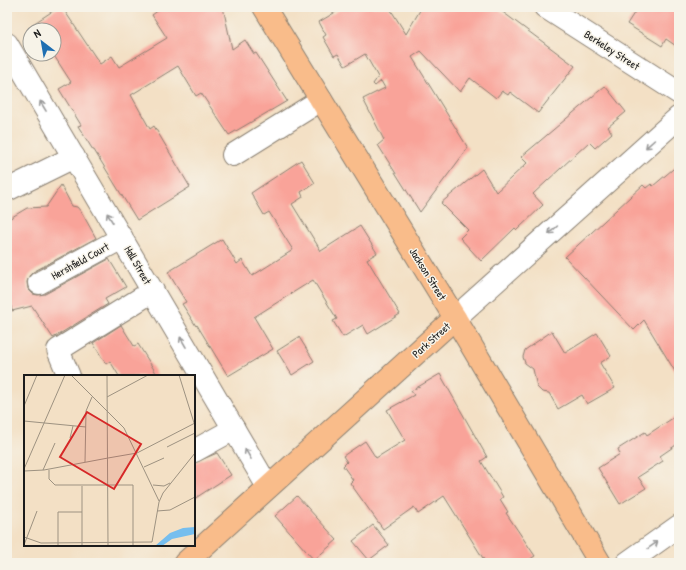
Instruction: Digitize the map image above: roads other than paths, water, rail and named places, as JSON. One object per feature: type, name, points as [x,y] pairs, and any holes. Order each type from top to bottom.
[{"type":"main road","name":"Jackson Street","points":[[264,7],[455,318],[600,563]]},
{"type":"main road","name":"Park Street","points":[[185,563],[455,318]]},
{"type":"street","name":"Berkeley Street","points":[[546,7],[679,94]]},
{"type":"street","name":"Hall Street","points":[[7,44],[268,488]]},
{"type":"street","points":[[233,155],[321,100]]},
{"type":"street","name":"Park Street","points":[[455,318],[679,118]]},
{"type":"street","points":[[7,190],[74,157]]},
{"type":"street","name":"Hershfield Court","points":[[38,283],[122,238]]},
{"type":"street","points":[[69,375],[58,350],[153,291]]},
{"type":"street","points":[[195,450],[234,429]]},
{"type":"street","points":[[627,563],[679,526]]}]
